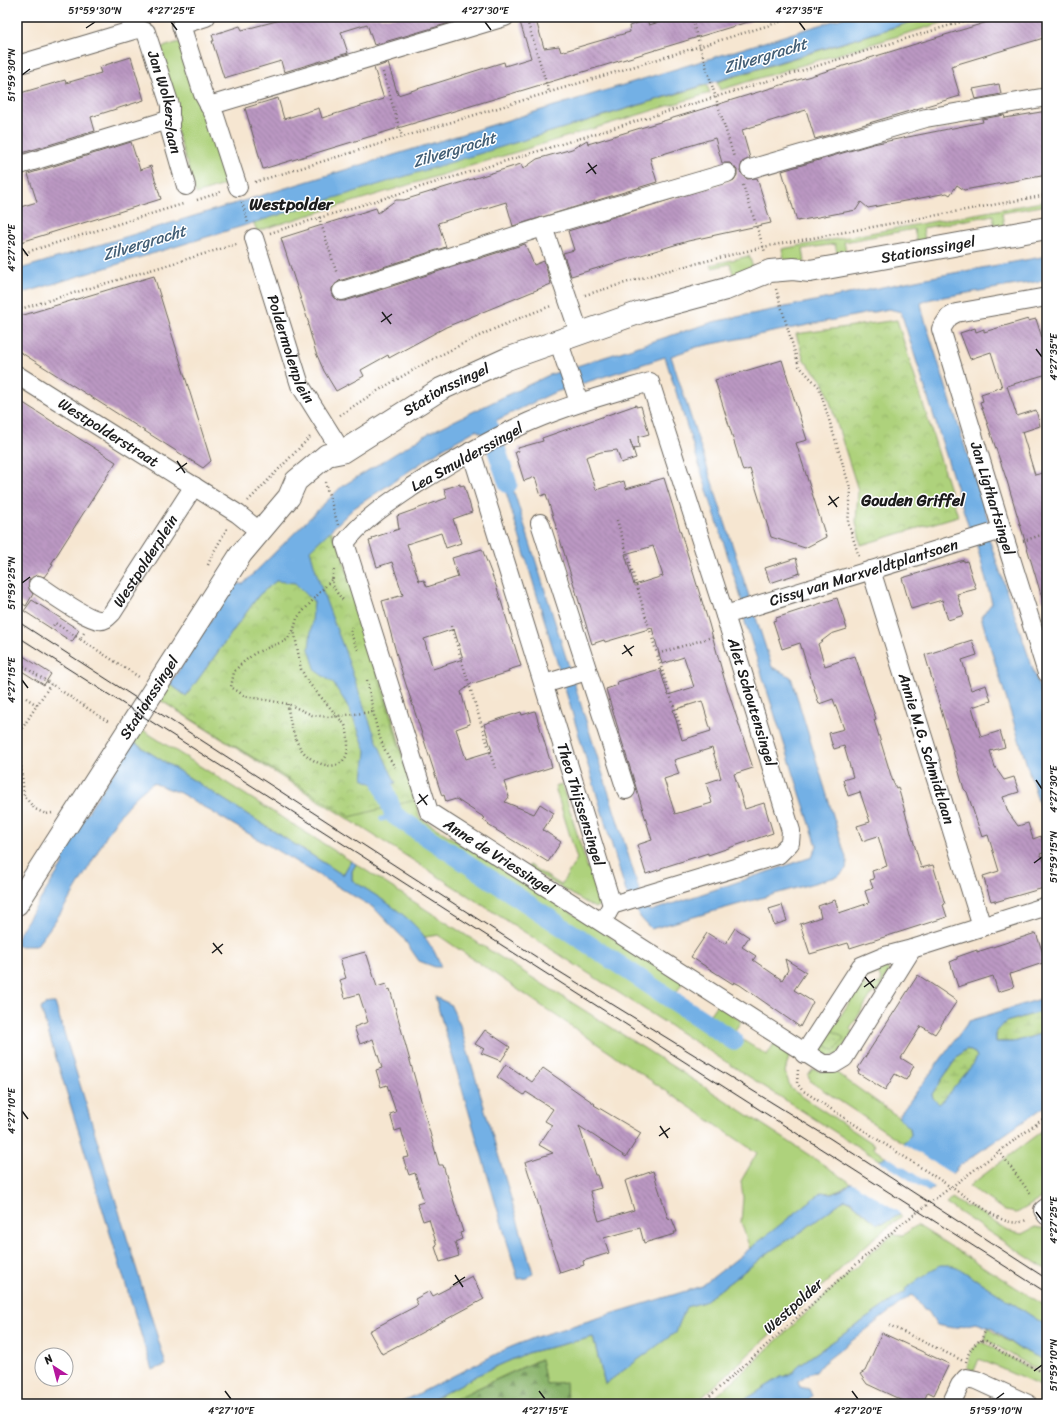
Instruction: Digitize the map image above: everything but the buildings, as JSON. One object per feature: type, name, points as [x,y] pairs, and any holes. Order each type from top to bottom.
[{"type":"street","points":[[206,17],[181,25],[203,94],[215,116],[239,193]]},
{"type":"street","points":[[209,106],[505,17]]},
{"type":"street","points":[[17,65],[131,23]]},
{"type":"street","name":"Jan Wolkerslaan","points":[[131,23],[143,30],[148,35],[170,105],[170,130],[187,197]]},
{"type":"street","points":[[750,169],[926,118],[1047,97]]},
{"type":"street","points":[[17,166],[171,119]]},
{"type":"street","points":[[342,292],[542,227],[727,173]]},
{"type":"street","points":[[542,227],[579,332]]},
{"type":"street","name":"Stationssingel","points":[[17,904],[241,554],[259,530],[289,497],[296,480],[327,455],[342,452],[441,389],[507,359],[579,332],[641,312],[726,289],[770,271],[793,269],[810,271],[1047,228]]},
{"type":"street","name":"Poldermolenplein","points":[[252,233],[300,385],[342,452]]},
{"type":"street","name":"Jan Ligthartsingel","points":[[1047,297],[956,312],[943,324],[942,335],[992,537],[1047,673]]},
{"type":"street","points":[[558,340],[577,395]]},
{"type":"street","name":"Westpolderstraat","points":[[17,375],[238,514],[259,530]]},
{"type":"street","name":"Lea Smulderssingel","points":[[342,536],[354,531],[395,498],[471,451],[530,422],[577,395],[650,382]]},
{"type":"street","name":"Alet Schoutensingel","points":[[627,900],[778,854],[790,843],[790,831],[737,616],[650,382]]},
{"type":"street","name":"Theo Thijssensingel","points":[[471,451],[566,677],[626,790]]},
{"type":"street","name":"Westpolderplein","points":[[89,617],[99,620],[106,619],[112,613],[194,486]]},
{"type":"street","name":"Theo Thijssensingel","points":[[540,524],[566,677],[627,900]]},
{"type":"street","name":"Anne de Vriessingel","points":[[342,536],[430,812],[601,924],[804,1054],[823,1064],[834,1064],[844,1058],[912,949]]},
{"type":"street","name":"Cissy van Marxveldtplantsoen","points":[[737,616],[871,570],[992,537]]},
{"type":"street","name":"Annie M.G. Schmidtlaan","points":[[871,570],[982,927]]},
{"type":"street","points":[[38,585],[89,617]]},
{"type":"street","points":[[601,924],[627,900]]},
{"type":"street","points":[[804,1054],[861,966],[885,956],[912,949],[1047,906]]},
{"type":"street","points":[[951,1404],[966,1370],[976,1380],[1028,1404]]},
{"type":"path","points":[[526,17],[549,92]]},
{"type":"path","points":[[691,17],[713,90]]},
{"type":"path","points":[[17,255],[187,197],[239,193],[402,137],[796,17]]},
{"type":"path","points":[[17,310],[252,233],[319,217],[977,17]]},
{"type":"path","points":[[378,56],[402,137]]},
{"type":"path","points":[[239,193],[252,233]]},
{"type":"path","points":[[319,217],[342,292]]},
{"type":"path","points":[[17,240],[21,254]]},
{"type":"path","points":[[779,298],[790,333]]},
{"type":"path","points":[[238,514],[250,498],[312,435]]},
{"type":"path","points":[[328,492],[342,536]]},
{"type":"path","points":[[617,520],[681,730]]},
{"type":"path","points":[[992,537],[1047,533]]},
{"type":"path","points":[[331,580],[298,618],[294,629],[287,640],[255,653],[247,659],[237,668],[230,682],[231,687],[245,696],[288,704],[312,715],[337,716],[371,712]]},
{"type":"path","points":[[657,654],[737,616]]},
{"type":"path","points":[[80,639],[90,624],[89,617]]},
{"type":"path","points":[[51,629],[55,623],[140,678]]},
{"type":"path","points":[[451,626],[495,768]]},
{"type":"path","points":[[288,704],[288,714],[301,749],[314,760],[328,765],[337,766],[343,763],[348,756],[349,734],[345,725],[315,692],[301,669],[294,629]]},
{"type":"path","points":[[17,662],[110,723]]},
{"type":"path","points":[[18,735],[51,684]]},
{"type":"path","points":[[26,698],[37,706]]},
{"type":"path","points":[[17,729],[24,796],[35,809],[46,814]]},
{"type":"path","points":[[17,768],[22,768]]},
{"type":"path","points":[[804,1054],[797,1075],[797,1083],[802,1090],[974,1202],[1009,1223],[1022,1223],[1046,1211],[999,1151]]},
{"type":"path","name":"Westpolder","points":[[701,1404],[900,1225],[1047,1116]]},
{"type":"path","points":[[890,1324],[966,1370],[968,1354],[972,1347],[981,1341],[985,1331]]},
{"type":"path","points":[[981,1341],[986,1342],[1008,1356],[1047,1374]]},
{"type":"green space","points":[[928,17],[961,17],[720,90],[717,82]]},
{"type":"green space","points":[[179,42],[210,119],[230,183],[196,194],[177,131],[160,48]]},
{"type":"green space","points":[[707,85],[710,93],[257,231],[253,221]]},
{"type":"green space","points":[[1047,201],[1047,205],[1002,213],[1004,227],[995,228],[993,215],[923,228],[925,241],[917,243],[914,229],[844,242],[847,255],[838,257],[835,244],[803,249],[805,262],[785,264],[782,249]]},
{"type":"green space","points":[[749,256],[754,270],[734,277],[730,264],[712,268],[710,265]]},
{"type":"green space","points":[[897,320],[958,516],[861,545],[856,522],[858,490],[824,383],[804,360],[796,334]]},
{"type":"green space","points":[[326,527],[340,548],[415,800],[350,817],[160,700],[170,684],[186,696],[259,595]]},
{"type":"green space","points":[[331,529],[379,667],[420,818],[683,982],[675,995],[708,1017],[717,1004],[741,1021],[733,1034],[767,1055],[775,1042],[790,1053],[785,1072],[791,1089],[875,1145],[873,1147],[886,1157],[880,1160],[866,1152],[397,850],[160,700],[186,696],[259,595]]},
{"type":"green space","points":[[141,729],[351,861],[343,875],[133,742]]},
{"type":"green space","points":[[562,785],[588,869],[594,868],[603,899],[602,904],[595,908],[528,868],[529,865],[561,885],[577,859],[555,787]]},
{"type":"green space","points":[[356,864],[728,1102],[851,1183],[837,1191],[830,1193],[822,1192],[750,1249],[741,1222],[743,1198],[741,1181],[757,1153],[438,935],[425,937],[388,904],[352,880],[352,871]]},
{"type":"green space","points":[[884,964],[889,971],[878,994],[873,992],[850,1029],[854,1032],[837,1055],[826,1057],[816,1050],[829,1024],[834,1026],[857,990],[853,987],[863,972]],"holes":[[[878,973],[882,982],[866,988],[863,979]]]},
{"type":"green space","points":[[1047,1010],[1047,1032],[1014,1042],[996,1042],[996,1031],[1006,1022]]},
{"type":"green space","points":[[832,1030],[844,1038],[835,1051],[823,1044]]},
{"type":"green space","points":[[966,1049],[975,1053],[977,1057],[974,1063],[944,1101],[939,1104],[933,1098],[932,1094],[958,1056]]},
{"type":"green space","points":[[813,1069],[823,1072],[834,1071],[904,1121],[910,1128],[911,1135],[903,1143],[811,1082],[808,1076]]},
{"type":"green space","points":[[1047,1127],[1047,1195],[1017,1213],[1005,1211],[969,1186]]},
{"type":"green space","points":[[952,1198],[966,1207],[969,1206],[1008,1231],[1022,1234],[1035,1227],[1047,1229],[1047,1270],[946,1204]]},
{"type":"green space","points":[[845,1199],[854,1204],[871,1219],[881,1224],[899,1214],[902,1216],[874,1238],[695,1404],[567,1404],[566,1382],[546,1384],[540,1359],[444,1404],[424,1404],[484,1372],[527,1353],[593,1337],[605,1384],[675,1332],[685,1307],[704,1302],[772,1250],[801,1232]]},
{"type":"green space","points":[[917,1225],[1047,1307],[1047,1326],[963,1271],[906,1291],[799,1365],[792,1373],[781,1377],[738,1404],[708,1404],[883,1242],[894,1234],[903,1235]]},
{"type":"green space","points":[[988,1328],[1018,1348],[1047,1361],[1047,1372],[1029,1365],[985,1339]]},
{"type":"green space","points":[[980,1342],[985,1343],[1010,1358],[1047,1376],[1047,1389],[979,1359],[974,1371],[967,1367],[971,1351]]},
{"type":"green space","points":[[541,1359],[546,1384],[566,1382],[567,1404],[444,1404]]},
{"type":"water","name":"Zilvergracht","points":[[846,17],[927,17],[17,295],[17,270]]},
{"type":"water","points":[[1047,256],[1047,280],[931,299],[921,303],[923,314],[988,520],[985,527],[1047,711],[1047,820],[1044,820],[981,617],[992,603],[977,546],[970,531],[901,312],[889,309],[697,347],[671,356],[772,667],[791,677],[847,861],[846,869],[839,876],[651,929],[640,917],[626,892],[497,462],[503,457],[644,905],[651,911],[812,857],[817,846],[745,622],[742,601],[665,357],[553,393],[495,421],[495,429],[484,435],[476,430],[442,449],[354,508],[310,550],[331,615],[369,720],[381,752],[396,783],[381,788],[363,779],[366,751],[346,703],[333,683],[316,671],[309,649],[314,602],[295,583],[276,581],[259,595],[186,696],[170,684],[234,584],[243,584],[341,487],[429,433],[549,375],[713,322],[921,279]]},
{"type":"water","points":[[133,742],[343,875],[351,861],[356,864],[352,871],[352,880],[405,916],[432,947],[441,967],[435,967],[419,961],[403,938],[374,908],[180,793],[153,783],[141,792],[122,812],[69,899],[36,946],[17,946],[17,937],[64,862],[59,857]]},
{"type":"water","points":[[435,997],[450,1004],[460,1025],[533,1273],[528,1278],[518,1279]]},
{"type":"water","points":[[1047,997],[1047,1010],[1006,1022],[996,1031],[996,1042],[1014,1042],[1047,1032],[1047,1105],[956,1168],[957,1170],[891,1220],[877,1224],[851,1201],[845,1199],[801,1232],[772,1250],[704,1302],[686,1307],[676,1332],[605,1384],[593,1337],[527,1353],[484,1372],[424,1404],[398,1404],[506,1349],[536,1337],[702,1286],[822,1192],[831,1194],[842,1190],[905,1141],[911,1135],[910,1128],[898,1117],[969,1021]],"holes":[[[966,1049],[975,1053],[977,1057],[974,1063],[944,1100],[939,1104],[933,1098],[932,1094],[958,1056]]]},
{"type":"water","points":[[55,1003],[166,1365],[152,1370],[41,1009],[45,1004]]},
{"type":"water","points":[[940,1265],[957,1267],[1047,1326],[1047,1361],[1018,1348],[993,1329],[976,1323],[953,1328],[937,1325],[928,1311],[924,1310],[914,1296],[911,1295],[822,1364],[816,1372],[810,1373],[798,1381],[800,1387],[809,1389],[812,1396],[804,1404],[738,1404],[781,1377],[794,1372],[799,1365],[906,1291],[905,1289]]},
{"type":"pier","points":[[901,1142],[954,1175],[936,1188],[885,1155]]},
{"type":"pier","points":[[878,1160],[930,1193],[902,1214],[850,1181]]},
{"type":"waterway","points":[[488,424],[508,484]]},
{"type":"waterway","points":[[375,763],[394,815],[734,1041]]},
{"type":"waterway","points":[[382,819],[394,815]]},
{"type":"tram line","points":[[17,621],[555,969],[831,1139],[1047,1279]]},
{"type":"tram line","points":[[17,636],[1047,1293]]},
{"type":"district","name":"Westpolder","points":[[291,204]]},
{"type":"district","name":"Gouden Griffel","points":[[913,500]]}]
